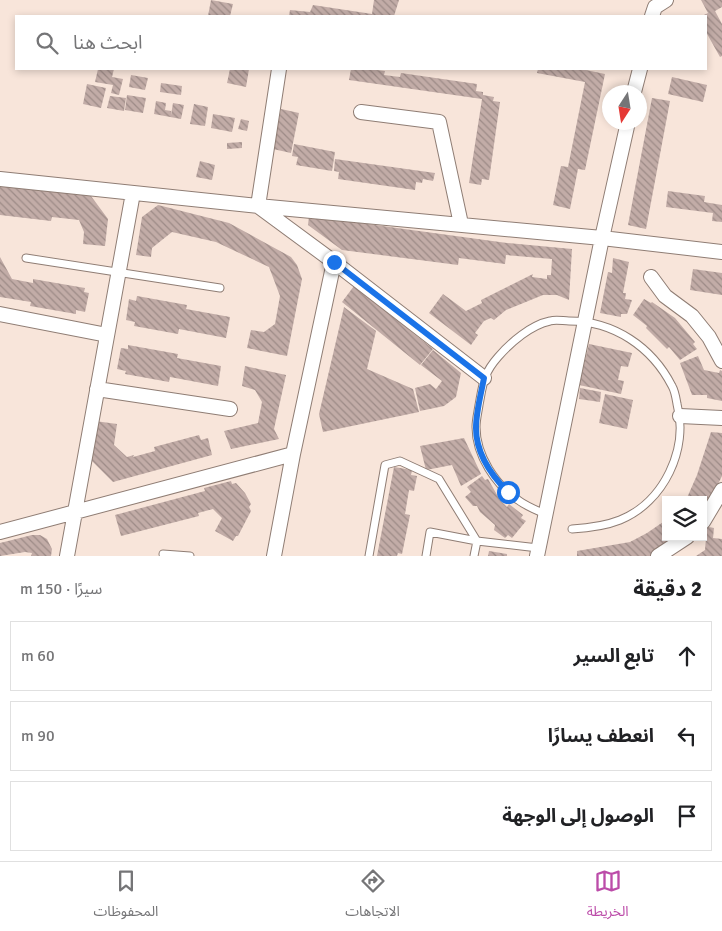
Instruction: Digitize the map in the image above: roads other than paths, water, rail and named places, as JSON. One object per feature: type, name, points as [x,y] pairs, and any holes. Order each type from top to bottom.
[{"type":"street","points":[[258,206],[279,70]]},
{"type":"street","points":[[636,85],[640,70]]},
{"type":"street","points":[[361,112],[439,122],[461,224]]},
{"type":"street","points":[[537,552],[626,130]]},
{"type":"street","points":[[0,179],[258,206],[602,238],[722,252]]},
{"type":"street","points":[[67,556],[133,193]]},
{"type":"street","points":[[258,206],[484,378]]},
{"type":"street","points":[[274,556],[293,454],[334,262]]},
{"type":"street","points":[[651,277],[664,296],[692,316],[709,337],[722,362]]},
{"type":"street","points":[[0,314],[107,335]]},
{"type":"street","points":[[97,389],[230,409]]},
{"type":"street","points":[[680,416],[722,418]]},
{"type":"street","points":[[0,532],[293,454]]},
{"type":"street","points":[[707,515],[722,490]]},
{"type":"street","points":[[658,556],[681,541]]},
{"type":"lane","points":[[26,258],[220,288]]},
{"type":"lane","points":[[545,514],[519,501],[508,492],[490,471],[483,458],[476,427],[484,378],[493,363],[505,349],[519,337],[534,328],[551,320],[585,321],[612,330],[638,343],[659,363],[673,388],[680,416],[680,441],[673,465],[661,488],[643,506],[622,519],[598,527],[572,529]]},
{"type":"lane","points":[[369,556],[385,465],[400,461],[439,479],[477,541],[474,556]]},
{"type":"lane","points":[[426,556],[430,532],[537,552]]},
{"type":"lane","points":[[163,554],[190,556]]}]
